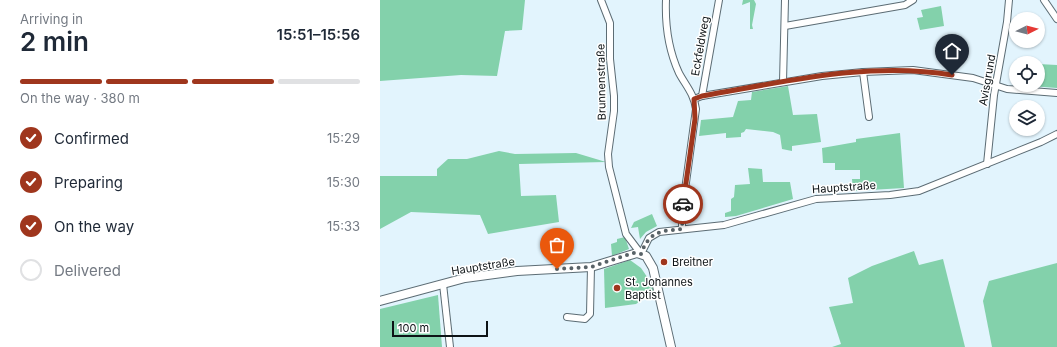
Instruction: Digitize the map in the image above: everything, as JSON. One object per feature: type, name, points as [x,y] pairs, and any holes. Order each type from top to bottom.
[{"type":"street","name":"Brunnenstraße","points":[[601,0],[610,23],[610,60],[614,96],[614,112],[608,154],[608,167],[626,234],[641,254]]},
{"type":"street","points":[[666,0],[667,36],[671,55],[694,99],[695,119],[682,212],[682,229]]},
{"type":"street","name":"Eckfeldweg","points":[[702,96],[719,0]]},
{"type":"street","points":[[783,82],[785,0]]},
{"type":"street","points":[[785,26],[905,5],[913,0]]},
{"type":"street","name":"Avisgrund","points":[[987,164],[991,114],[997,86],[1009,0]]},
{"type":"street","points":[[1044,0],[1057,19]]},
{"type":"street","points":[[694,99],[702,96],[783,82],[863,72],[929,72],[973,78],[1012,89],[1057,93]]},
{"type":"street","points":[[863,72],[869,117]]},
{"type":"street","name":"Hauptstraße","points":[[380,301],[465,278],[517,271],[591,267],[633,253],[641,254],[644,244],[654,234],[666,231],[724,225],[816,199],[905,194],[939,184],[964,172],[987,164],[1057,134]]},
{"type":"street","points":[[641,254],[649,260],[653,268],[672,347]]},
{"type":"street","points":[[567,317],[585,320],[590,314],[591,267]]},
{"type":"street","points":[[443,284],[450,347]]},
{"type":"green space","points":[[380,0],[525,0],[522,30],[505,31],[497,76],[461,75],[380,81]]},
{"type":"green space","points":[[743,0],[754,0],[756,4],[752,25],[753,29],[750,29],[750,2],[742,5]]},
{"type":"green space","points":[[941,6],[944,26],[920,30],[917,18],[923,17],[921,10]]},
{"type":"green space","points":[[1045,64],[1057,65],[1057,88],[1045,87]]},
{"type":"green space","points":[[788,86],[793,115],[817,114],[821,142],[792,146],[792,151],[782,149],[780,135],[773,132],[746,129],[741,133],[741,137],[726,138],[726,133],[699,136],[701,120],[733,117],[738,101],[751,100],[752,92]]},
{"type":"green space","points":[[900,133],[904,188],[853,191],[852,179],[860,179],[860,170],[835,170],[835,163],[823,163],[822,148],[856,142],[856,139]]},
{"type":"green space","points":[[499,151],[515,154],[576,153],[606,162],[519,164],[521,196],[556,195],[559,222],[488,234],[480,215],[411,212],[380,229],[380,176],[437,176],[437,169],[448,159],[467,159]]},
{"type":"green space","points":[[748,168],[762,169],[763,182],[790,182],[793,199],[736,216],[725,217],[725,213],[731,211],[731,199],[734,197],[735,185],[750,184]]},
{"type":"green space","points":[[652,214],[657,226],[646,232],[640,239],[638,227],[631,228],[634,222]]},
{"type":"green space","points":[[625,237],[629,249],[612,256],[611,244],[617,242],[617,239]]},
{"type":"green space","points":[[914,251],[919,265],[943,259],[965,347],[832,347],[841,344],[829,307],[853,303],[848,278],[872,266]]},
{"type":"green space","points":[[630,260],[641,268],[656,290],[636,304],[605,308],[604,269]]},
{"type":"green space","points":[[1057,263],[1057,347],[992,347],[983,301],[989,281]]},
{"type":"green space","points":[[438,295],[442,347],[380,347],[380,309]]},
{"type":"way so far","points":[[557,269],[591,267],[607,263],[633,253],[641,254],[644,244],[654,234],[682,229],[683,204]]},
{"type":"place","name":"Breitner","points":[[664,262]]},
{"type":"place","name":"St. Johannes Baptist","points":[[617,288]]},
{"type":"route","points":[[683,204],[695,119],[696,109],[694,99],[702,96],[783,82],[863,72],[913,70],[952,75]]}]
